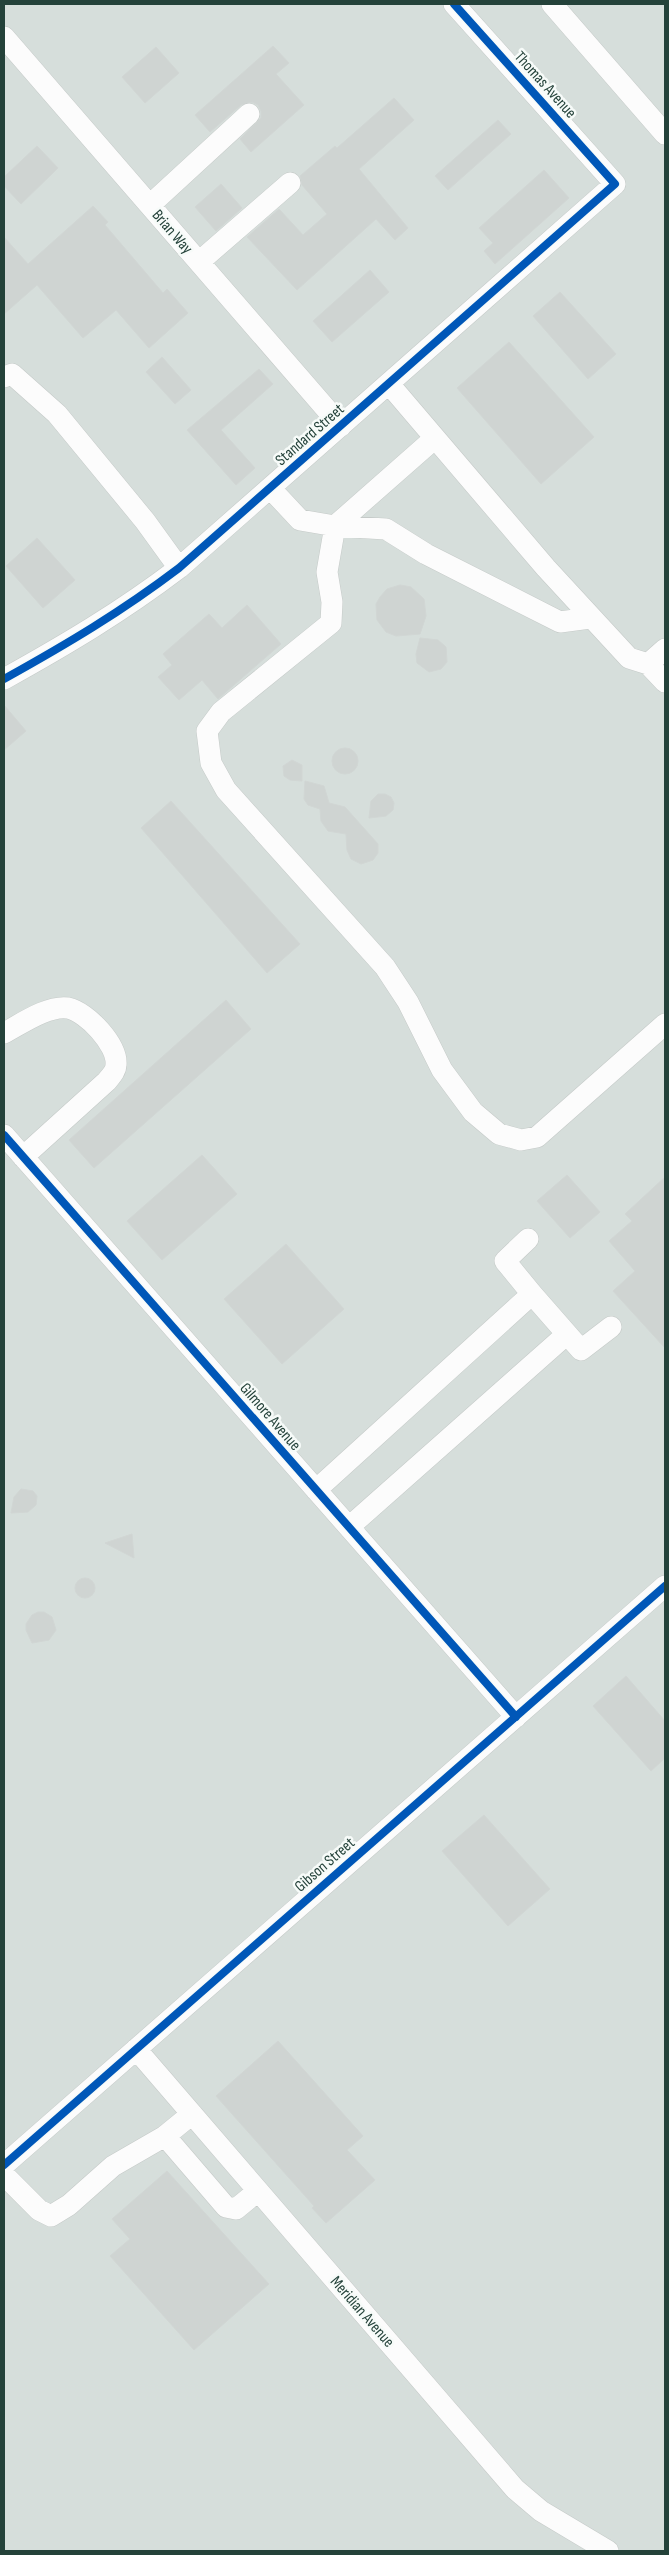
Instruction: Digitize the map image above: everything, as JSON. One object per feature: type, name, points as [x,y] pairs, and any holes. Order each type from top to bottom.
[{"type":"street","name":"Thomas Avenue","points":[[454,4],[615,184]]},
{"type":"street","points":[[552,4],[665,134]]},
{"type":"street","name":"Brian Way","points":[[4,37],[341,426]]},
{"type":"street","points":[[150,205],[249,114]]},
{"type":"street","points":[[199,262],[290,183]]},
{"type":"street","name":"Standard Street","points":[[4,679],[85,634],[179,568],[615,184]]},
{"type":"street","points":[[6,370],[57,414],[146,521],[179,568]]},
{"type":"street","points":[[389,384],[590,618],[629,658],[648,664],[665,682]]},
{"type":"street","points":[[435,438],[335,526],[327,572],[332,602],[331,623],[221,712],[207,732],[211,763],[226,790],[385,967],[408,1002],[442,1070],[473,1112],[499,1134],[521,1140],[537,1137],[665,1024]]},
{"type":"street","points":[[270,488],[300,520],[335,526],[386,529],[426,554],[560,622],[590,618]]},
{"type":"street","points":[[648,664],[665,649]]},
{"type":"street","points":[[4,1033],[47,1012],[68,1008],[79,1013],[98,1028],[110,1042],[116,1060],[114,1074],[23,1157]]},
{"type":"street","name":"Gilmore Avenue","points":[[4,1135],[516,1717]]},
{"type":"street","points":[[528,1239],[505,1261],[582,1350],[611,1327]]},
{"type":"street","points":[[316,1490],[532,1294]]},
{"type":"street","points":[[349,1528],[567,1334]]},
{"type":"street","name":"Gibson Street","points":[[4,2165],[665,1586]]},
{"type":"street","name":"Meridian Avenue","points":[[136,2049],[515,2489],[541,2511],[608,2551]]},
{"type":"street","points":[[4,2174],[39,2210],[52,2216],[113,2166],[165,2136],[192,2114]]},
{"type":"street","points":[[165,2136],[226,2206],[236,2209],[258,2191]]},
{"type":"shaded area","points":[[4,4],[665,4],[665,2551],[4,2551]]},
{"type":"building","points":[[273,46],[289,63],[276,74],[304,105],[251,152],[240,139],[261,118],[261,111],[258,105],[252,102],[241,105],[210,132],[195,115]]},
{"type":"building","points":[[156,47],[179,73],[145,103],[122,77]]},
{"type":"building","points":[[394,98],[414,120],[359,169],[408,228],[395,240],[376,219],[297,290],[247,237],[279,209],[303,235],[327,214],[302,185],[300,176],[335,146],[337,148]]},
{"type":"building","points":[[498,120],[511,134],[448,190],[435,176]]},
{"type":"building","points":[[37,146],[58,168],[21,204],[4,186],[4,177]]},
{"type":"building","points":[[544,170],[569,198],[495,264],[484,251],[493,243],[479,228]]},
{"type":"building","points":[[221,184],[242,208],[216,231],[195,207]]},
{"type":"building","points":[[93,206],[108,222],[105,225],[163,293],[167,289],[188,313],[149,348],[116,310],[83,338],[37,285],[4,314],[4,237],[28,264]]},
{"type":"building","points":[[370,270],[389,292],[332,342],[313,321]]},
{"type":"building","points":[[560,292],[616,354],[588,379],[533,316]]},
{"type":"building","points":[[509,342],[594,437],[541,484],[457,388]]},
{"type":"building","points":[[162,357],[191,390],[175,404],[146,372]]},
{"type":"building","points":[[259,369],[273,384],[221,430],[255,468],[236,485],[187,430]]},
{"type":"building","points":[[37,538],[75,580],[43,608],[6,566]]},
{"type":"building","points":[[400,585],[411,587],[424,599],[426,616],[420,634],[396,636],[386,632],[377,620],[376,604],[380,597],[387,589]]},
{"type":"building","points":[[247,605],[281,644],[218,699],[202,680],[179,700],[158,677],[172,665],[163,654],[209,614],[222,628]]},
{"type":"building","points":[[420,638],[438,640],[446,647],[447,662],[441,669],[429,672],[417,663],[416,654]]},
{"type":"building","points":[[4,705],[26,731],[4,750]]},
{"type":"building","points":[[345,748],[354,752],[358,761],[354,770],[345,774],[336,770],[332,761],[336,752]]},
{"type":"building","points":[[292,760],[302,765],[302,781],[290,780],[284,776],[283,766]]},
{"type":"building","points":[[305,781],[324,786],[329,803],[345,807],[378,844],[378,853],[373,860],[361,864],[351,859],[347,850],[346,834],[328,831],[321,821],[320,809],[308,805],[304,799]]},
{"type":"building","points":[[378,794],[385,794],[391,797],[394,803],[393,810],[386,816],[369,818],[371,801]]},
{"type":"building","points":[[171,801],[300,944],[267,973],[141,828]]},
{"type":"building","points":[[226,1000],[251,1029],[94,1168],[69,1140]]},
{"type":"building","points":[[202,1155],[237,1194],[162,1260],[127,1221]]},
{"type":"building","points":[[567,1175],[600,1212],[570,1238],[537,1201]]},
{"type":"building","points":[[665,1177],[665,1348],[613,1291],[635,1271],[609,1241],[632,1221],[625,1214]]},
{"type":"building","points":[[286,1244],[344,1309],[282,1364],[224,1299]]},
{"type":"building","points":[[21,1489],[33,1491],[37,1496],[36,1505],[28,1512],[11,1513],[14,1497]]},
{"type":"building","points":[[132,1534],[134,1558],[105,1543]]},
{"type":"building","points":[[85,1578],[92,1581],[95,1588],[92,1595],[85,1598],[78,1595],[75,1588],[78,1581]]},
{"type":"building","points":[[44,1612],[52,1617],[56,1630],[49,1640],[32,1643],[26,1630],[26,1624],[32,1615]]},
{"type":"building","points":[[626,1676],[665,1721],[665,1758],[651,1771],[593,1706]]},
{"type":"building","points":[[484,1815],[550,1889],[508,1926],[442,1851]]},
{"type":"building","points":[[278,2041],[363,2136],[347,2150],[375,2180],[326,2223],[312,2208],[314,2206],[216,2096]]},
{"type":"building","points":[[167,2171],[269,2284],[194,2350],[110,2256],[130,2239],[112,2219]]},
{"type":"cycle path","points":[[4,679],[93,627],[179,568],[615,184],[454,4]]},
{"type":"cycle path","points":[[4,1135],[516,1717]]},
{"type":"cycle path","points":[[4,2165],[665,1586]]}]
